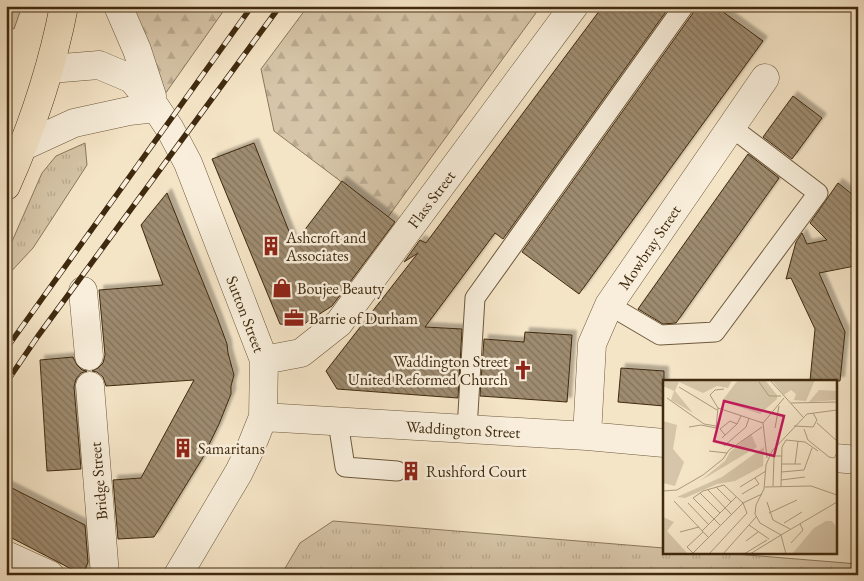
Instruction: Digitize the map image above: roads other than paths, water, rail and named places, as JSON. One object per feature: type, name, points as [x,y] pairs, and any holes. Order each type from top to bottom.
[{"type":"highway","points":[[6,186],[24,146],[50,69],[64,6]]},
{"type":"street","name":"Sutton Street","points":[[118,6],[137,50],[156,108]]},
{"type":"street","name":"Flass Street","points":[[264,360],[301,353],[338,323],[574,6]]},
{"type":"street","name":"Sutton Street","points":[[50,69],[99,65],[132,79],[156,108],[170,129],[188,163],[264,360],[263,417],[239,472],[178,575]]},
{"type":"street","name":"Mowbray Street","points":[[587,436],[592,344],[609,305],[765,78]]},
{"type":"street","points":[[24,146],[74,123],[129,111],[156,108]]},
{"type":"street","points":[[84,291],[89,356]]},
{"type":"street","name":"Bridge Street","points":[[90,386],[105,575]]},
{"type":"street","name":"Waddington Street","points":[[263,417],[587,436],[663,443]]},
{"type":"street","points":[[836,458],[858,460]]},
{"type":"street","points":[[6,555],[50,575]]},
{"type":"lane","points":[[467,429],[475,298],[684,6]]},
{"type":"lane","points":[[609,305],[660,335],[715,332],[818,193],[731,127]]},
{"type":"lane","points":[[338,422],[345,467],[397,471]]},
{"type":"railway","points":[[6,349],[252,6]]},
{"type":"railway","points":[[6,383],[38,336],[280,6]]},
{"type":"place","name":"Ashcroft and Associates","points":[[271,246]]},
{"type":"place","name":"Boujee Beauty","points":[[282,288]]},
{"type":"place","name":"Barrie of Durham","points":[[294,318]]},
{"type":"place","name":"Waddington Street United Reformed Church","points":[[523,370]]},
{"type":"place","name":"Samaritans","points":[[183,448]]},
{"type":"place","name":"Rushford Court","points":[[411,471]]}]
